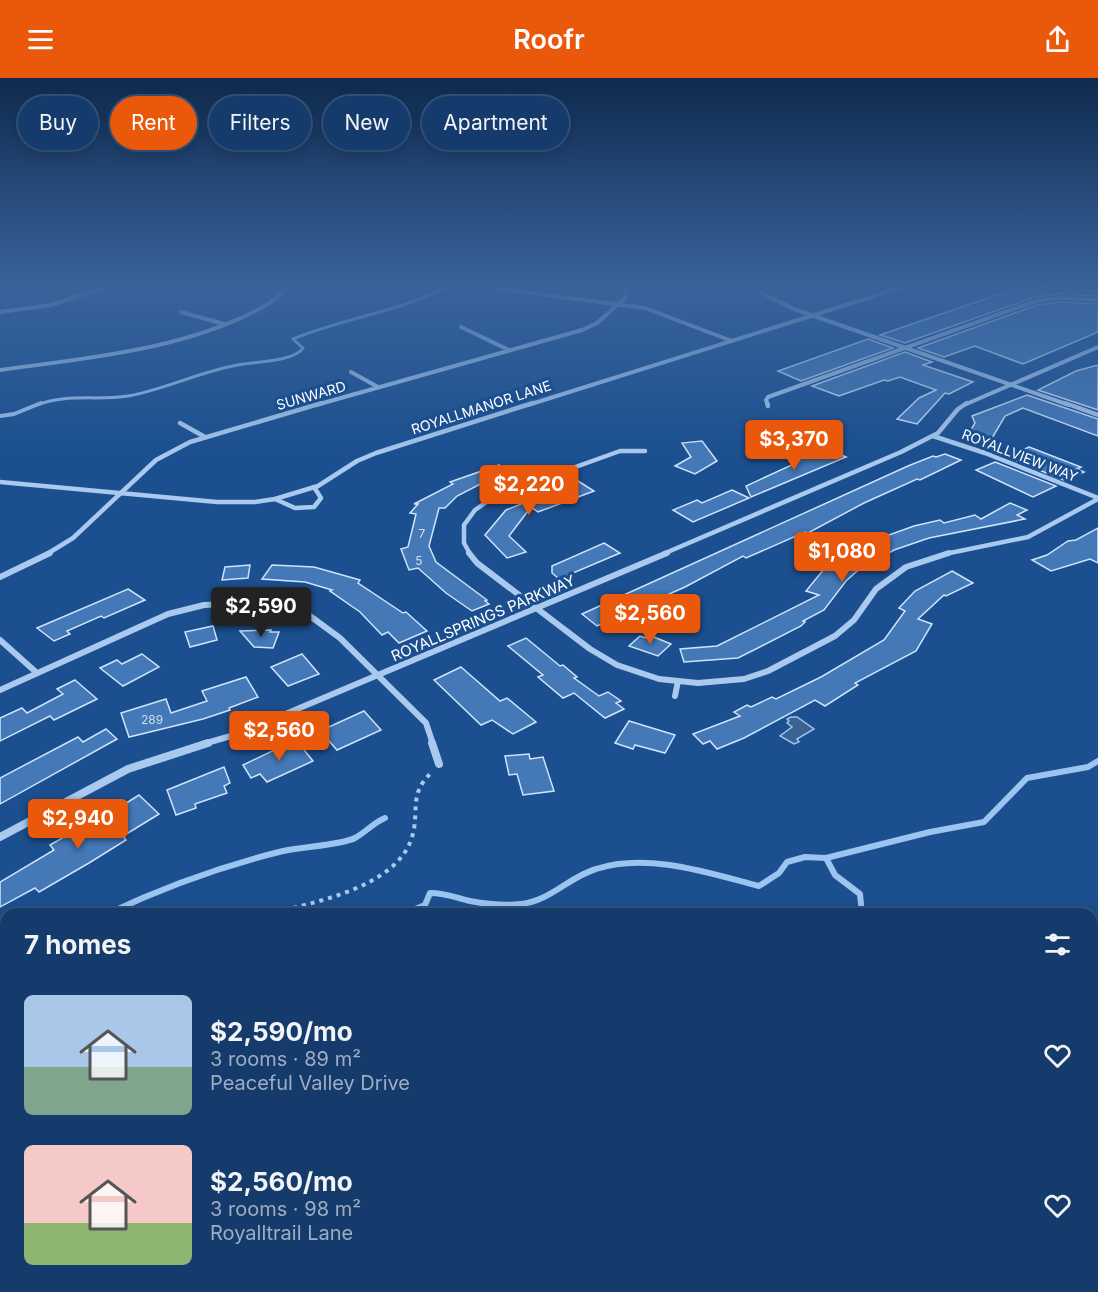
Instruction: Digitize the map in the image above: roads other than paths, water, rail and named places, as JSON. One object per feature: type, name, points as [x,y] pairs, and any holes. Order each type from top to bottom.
[{"type":"street","points":[[0,370],[156,344]]},
{"type":"street","points":[[496,344],[510,350]]},
{"type":"street","name":"SUNWARD","points":[[0,577],[48,554],[74,538],[156,460],[177,447],[205,436],[532,344]]},
{"type":"street","name":"ROYALLMANOR LANE","points":[[0,482],[226,502],[275,499],[314,487],[376,453],[724,344]]},
{"type":"street","points":[[894,344],[1098,415]]},
{"type":"street","points":[[768,406],[766,400],[768,397],[918,344]]},
{"type":"street","name":"ROYALLSPRINGS PARKWAY","points":[[0,837],[133,767],[236,735],[536,609],[933,436],[967,402],[1097,348]]},
{"type":"street","points":[[351,372],[378,387]]},
{"type":"street","points":[[180,423],[205,436]]},
{"type":"street","name":"ROYALLVIEW WAY","points":[[933,436],[985,453],[1098,498]]},
{"type":"street","points":[[645,451],[620,451],[510,490],[481,505],[467,518],[462,536],[467,552],[477,563],[598,655],[647,676],[678,681],[698,683],[731,681],[768,671],[843,630],[858,615],[872,593],[903,569],[932,557],[958,550],[1028,537],[1098,498]]},
{"type":"street","name":"ROYALLMANOR LANE","points":[[275,499],[295,508],[314,507],[321,498],[314,487]]},
{"type":"street","points":[[0,690],[164,616],[204,605],[239,603],[276,606],[310,616],[340,638],[426,723],[439,764]]},
{"type":"street","points":[[0,640],[37,673]]},
{"type":"street","points":[[675,696],[678,681]]},
{"type":"water","points":[[797,717],[814,729],[797,739],[799,742],[794,744],[780,736],[792,727],[787,723],[789,721],[787,719]]},
{"type":"waterway","points":[[37,405],[60,399],[128,396],[228,367],[292,356],[303,348],[298,344]]},
{"type":"waterway","points":[[0,416],[14,414],[41,403]]},
{"type":"waterway","points":[[826,858],[930,832],[984,822],[1027,778],[1088,767],[1098,761]]},
{"type":"waterway","points":[[121,908],[172,886],[238,863],[283,851],[355,838],[385,818]]},
{"type":"waterway","points":[[417,908],[425,905],[430,893],[496,904],[515,905],[531,902],[550,894],[577,877],[616,864],[657,863],[678,866],[759,886],[779,873],[787,862],[805,857],[826,858]]},
{"type":"waterway","points":[[826,858],[835,875],[860,894],[861,908]]}]
